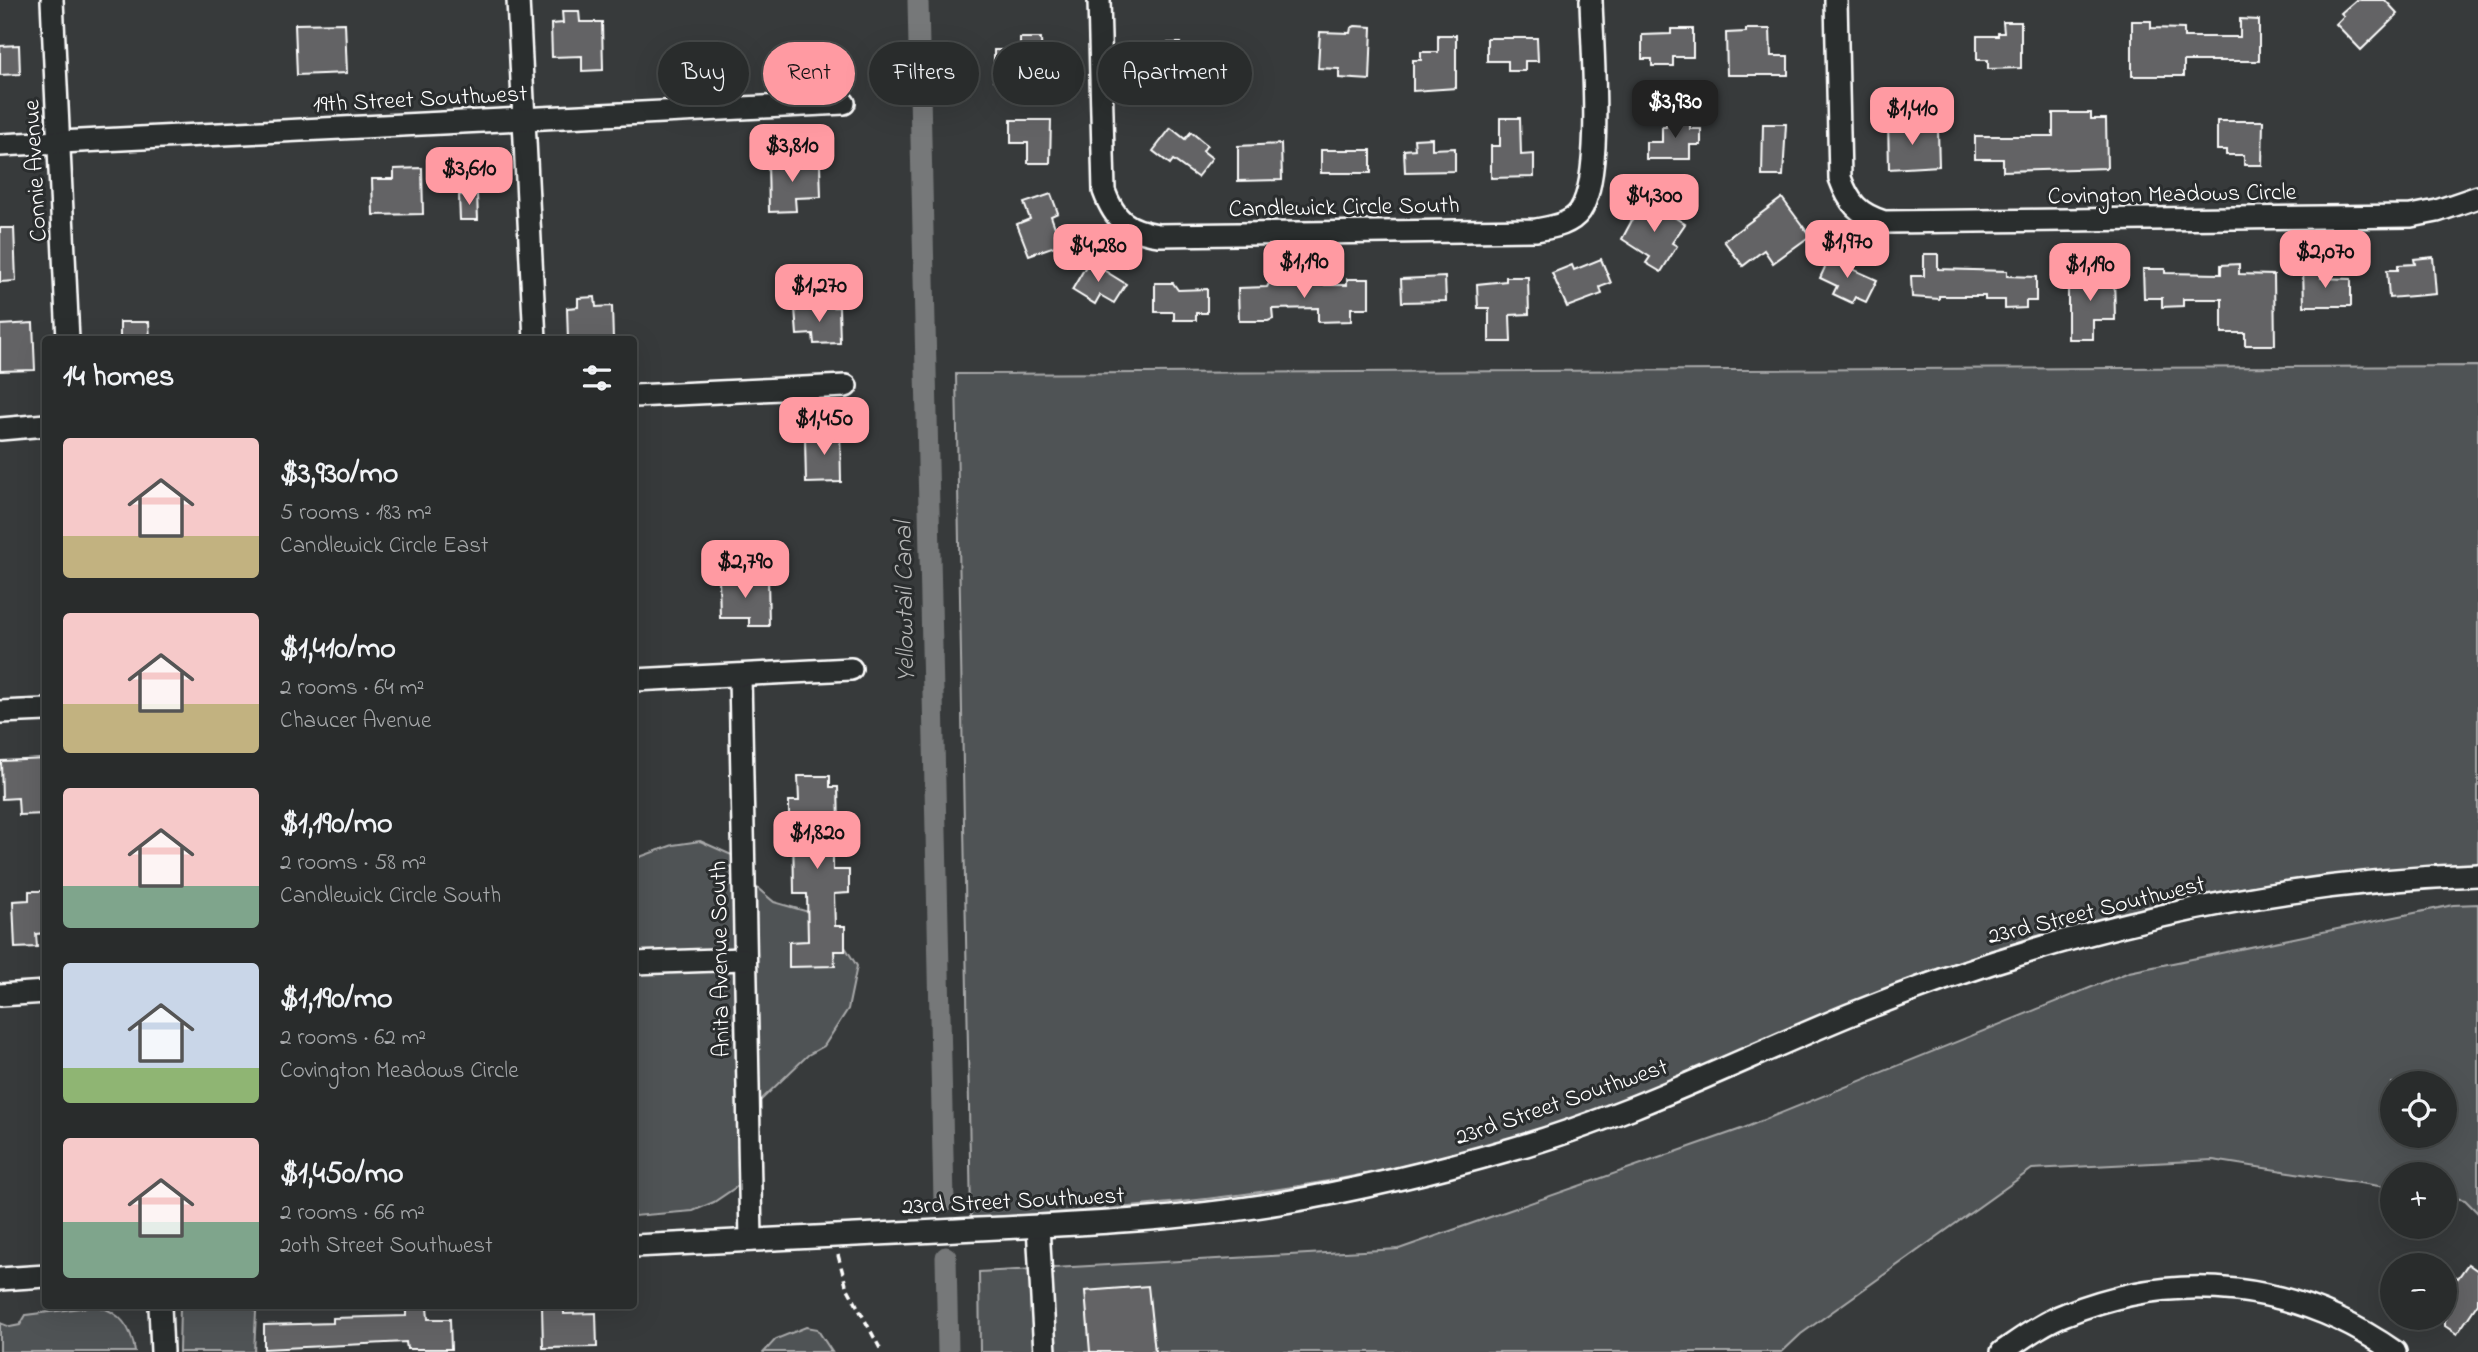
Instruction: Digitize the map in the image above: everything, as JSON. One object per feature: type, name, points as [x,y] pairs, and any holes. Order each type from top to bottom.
[{"type":"street","name":"Connie Avenue","points":[[52,0],[68,336]]},
{"type":"street","points":[[518,0],[536,336]]},
{"type":"street","name":"Candlewick Circle South","points":[[1099,0],[1101,165],[1104,191],[1111,211],[1134,231],[1158,235],[1536,230],[1562,226],[1580,211],[1594,173],[1591,0]]},
{"type":"street","name":"Covington Meadows Circle","points":[[1836,0],[1840,178],[1847,200],[1865,216],[1884,222],[2411,216],[2437,211],[2478,197]]},
{"type":"street","name":"19th Street Southwest","points":[[0,145],[801,105]]},
{"type":"street","points":[[637,396],[846,386]]},
{"type":"street","points":[[0,429],[42,425]]},
{"type":"street","points":[[637,680],[851,669]]},
{"type":"street","name":"Anita Avenue South","points":[[740,676],[751,1240]]},
{"type":"street","points":[[0,712],[42,710]]},
{"type":"street","name":"23rd Street Southwest","points":[[637,1246],[1162,1218],[1281,1203],[1447,1167],[1529,1144],[1619,1113],[1847,1016],[2025,951],[2197,909],[2295,891],[2380,881],[2478,875]]},
{"type":"street","points":[[637,964],[744,958]]},
{"type":"street","points":[[0,995],[42,992]]},
{"type":"street","points":[[1038,1226],[1045,1352]]},
{"type":"street","points":[[0,1279],[42,1276]]},
{"type":"street","points":[[2002,1352],[2064,1314],[2134,1292],[2195,1286],[2257,1292],[2319,1309],[2395,1352]]},
{"type":"street","points":[[160,1309],[162,1352]]},
{"type":"path","points":[[833,1236],[846,1285],[882,1352]]},
{"type":"shaded area","points":[[2478,366],[2478,864],[2339,874],[2270,884],[2134,910],[2066,928],[1886,988],[1598,1109],[1478,1147],[1407,1165],[1263,1192],[1191,1201],[971,1218],[956,374]]},
{"type":"shaded area","points":[[700,841],[734,856],[749,881],[774,902],[826,917],[857,966],[848,1009],[824,1046],[808,1055],[760,1101],[754,1153],[745,1181],[714,1202],[693,1211],[637,1216],[637,858],[673,845]]},
{"type":"shaded area","points":[[2478,904],[2478,1213],[2465,1200],[2457,1198],[2457,1162],[2380,1162],[2380,1186],[2213,1160],[2032,1169],[1801,1334],[1782,1352],[980,1352],[979,1272],[1399,1249],[1744,1128],[2129,972],[2453,905]]},
{"type":"shaded area","points":[[73,1309],[105,1309],[124,1322],[135,1352],[0,1352],[0,1323],[10,1327],[20,1325],[26,1315]]},
{"type":"shaded area","points":[[180,1309],[254,1309],[254,1352],[179,1352]]},
{"type":"shaded area","points":[[806,1327],[817,1329],[832,1352],[764,1352],[776,1339]]},
{"type":"building","points":[[2356,0],[2385,0],[2398,14],[2361,50],[2336,24],[2344,16],[2341,13]]},
{"type":"building","points":[[562,11],[579,11],[580,22],[602,22],[603,70],[582,71],[582,56],[552,57],[551,24],[563,23]]},
{"type":"building","points":[[2240,19],[2259,20],[2259,61],[2184,61],[2184,76],[2132,76],[2132,21],[2151,21],[2151,28],[2184,29],[2184,37],[2240,37]]},
{"type":"building","points":[[2003,22],[2021,22],[2021,68],[1988,69],[1988,60],[1977,60],[1977,36],[1998,36],[1998,33],[2004,33]]},
{"type":"building","points":[[345,23],[347,73],[297,75],[295,24]]},
{"type":"building","points":[[1355,26],[1372,27],[1370,80],[1339,78],[1339,69],[1318,68],[1320,32],[1350,33]]},
{"type":"building","points":[[1671,29],[1693,29],[1693,57],[1673,57],[1673,66],[1652,66],[1652,59],[1642,59],[1642,35],[1671,34]]},
{"type":"building","points":[[1746,29],[1770,29],[1771,56],[1788,56],[1788,75],[1727,75],[1726,33],[1746,32]]},
{"type":"building","points":[[1438,35],[1456,35],[1456,88],[1413,91],[1413,60],[1421,60],[1421,52],[1438,52]]},
{"type":"building","points":[[1020,38],[1041,38],[1041,42],[1020,42]]},
{"type":"building","points":[[1487,38],[1537,38],[1538,61],[1525,61],[1525,71],[1508,71],[1508,61],[1487,61]]},
{"type":"building","points":[[19,45],[20,74],[0,75],[0,46]]},
{"type":"building","points":[[2053,113],[2091,113],[2091,119],[2106,119],[2107,168],[2003,171],[2003,159],[1975,159],[1975,136],[2053,136]]},
{"type":"building","points":[[1690,116],[1690,129],[1701,129],[1701,145],[1690,145],[1690,159],[1646,159],[1646,142],[1662,142],[1662,127],[1666,127],[1666,117]]},
{"type":"building","points":[[1500,118],[1520,118],[1521,155],[1534,154],[1534,177],[1491,178],[1491,146],[1500,146]]},
{"type":"building","points":[[1011,120],[1051,120],[1050,163],[1028,163],[1028,143],[1011,143]]},
{"type":"building","points":[[1888,120],[1910,120],[1910,131],[1938,131],[1939,166],[1889,169]]},
{"type":"building","points":[[2217,121],[2263,121],[2262,165],[2244,165],[2244,155],[2226,155],[2226,150],[2217,150]]},
{"type":"building","points":[[1763,124],[1786,124],[1783,176],[1762,176]]},
{"type":"building","points":[[1171,128],[1185,139],[1191,132],[1207,145],[1203,151],[1212,158],[1197,177],[1173,160],[1170,164],[1153,151]]},
{"type":"building","points":[[1432,138],[1432,149],[1455,148],[1455,171],[1405,172],[1404,150],[1415,149],[1414,139]]},
{"type":"building","points":[[1281,144],[1282,180],[1238,181],[1238,146]]},
{"type":"building","points":[[1321,150],[1371,150],[1371,173],[1321,173]]},
{"type":"building","points":[[797,160],[797,166],[820,165],[821,197],[795,198],[796,211],[769,212],[768,161]]},
{"type":"building","points":[[422,168],[423,214],[373,215],[372,179],[394,179],[394,169]]},
{"type":"building","points":[[477,194],[478,220],[460,220],[459,195]]},
{"type":"building","points":[[1051,194],[1058,213],[1051,216],[1061,244],[1029,255],[1017,224],[1030,219],[1024,203]]},
{"type":"building","points":[[1644,198],[1685,224],[1672,243],[1677,246],[1661,272],[1646,263],[1650,257],[1622,239]]},
{"type":"building","points":[[1782,198],[1810,236],[1773,263],[1764,250],[1743,266],[1724,241]]},
{"type":"building","points":[[0,228],[14,228],[16,281],[0,282]]},
{"type":"building","points":[[1832,252],[1849,260],[1850,268],[1877,280],[1866,302],[1855,297],[1852,303],[1833,294],[1837,286],[1820,278]]},
{"type":"building","points":[[1924,254],[1938,254],[1938,269],[2007,271],[2007,276],[2036,277],[2036,301],[2026,301],[2026,308],[2005,309],[2005,300],[1985,300],[1985,296],[1939,296],[1939,299],[1912,297],[1911,276],[1924,276]]},
{"type":"building","points":[[2433,257],[2436,294],[2389,298],[2387,270],[2398,270],[2398,265],[2415,264],[2414,259]]},
{"type":"building","points":[[1601,259],[1611,283],[1600,287],[1602,294],[1567,307],[1552,273],[1572,265],[1574,270]]},
{"type":"building","points":[[1089,261],[1126,284],[1114,303],[1100,295],[1095,304],[1072,290]]},
{"type":"building","points":[[2239,264],[2239,274],[2274,275],[2275,345],[2245,345],[2245,333],[2222,333],[2222,299],[2183,299],[2183,306],[2162,307],[2162,298],[2144,298],[2143,269],[2165,269],[2165,273],[2221,274],[2221,265]]},
{"type":"building","points":[[2321,267],[2321,278],[2351,279],[2351,306],[2304,306],[2303,268]]},
{"type":"building","points":[[2114,270],[2115,320],[2093,320],[2093,339],[2068,339],[2068,281],[2072,281],[2072,276],[2096,276],[2095,271]]},
{"type":"building","points":[[1445,277],[1446,301],[1402,302],[1401,279]]},
{"type":"building","points":[[1506,277],[1528,277],[1529,314],[1510,315],[1511,342],[1489,342],[1489,308],[1478,308],[1477,284],[1506,281]]},
{"type":"building","points":[[1347,279],[1369,279],[1369,308],[1351,308],[1351,321],[1318,322],[1318,308],[1272,309],[1273,319],[1268,321],[1239,321],[1238,288],[1267,287],[1271,280],[1290,280],[1290,285],[1347,285]]},
{"type":"building","points":[[1155,283],[1173,283],[1178,290],[1207,289],[1207,313],[1196,313],[1196,320],[1174,320],[1174,312],[1155,312]]},
{"type":"building","points":[[595,297],[596,307],[612,306],[613,336],[568,336],[567,308],[578,307],[578,298]]},
{"type":"building","points":[[839,307],[840,343],[814,344],[813,334],[797,335],[795,308]]},
{"type":"building","points":[[120,322],[149,322],[150,336],[120,336]]},
{"type":"building","points":[[33,323],[35,370],[0,371],[0,325]]},
{"type":"building","points":[[840,427],[841,482],[806,483],[805,437],[818,437],[818,428]]},
{"type":"building","points":[[768,577],[769,626],[749,626],[749,618],[720,618],[719,578]]},
{"type":"building","points":[[42,759],[42,814],[19,815],[18,798],[2,799],[1,761]]},
{"type":"building","points":[[798,776],[830,776],[830,787],[838,787],[839,824],[833,824],[833,870],[849,870],[849,893],[834,894],[835,926],[845,926],[845,951],[834,951],[835,966],[789,967],[789,942],[808,941],[807,894],[794,894],[793,824],[789,825],[789,801],[799,801]]},
{"type":"building","points":[[29,891],[42,891],[42,933],[36,934],[37,947],[15,948],[13,901],[29,900]]},
{"type":"building","points":[[2468,1264],[2478,1271],[2478,1303],[2457,1334],[2451,1330],[2457,1330],[2458,1278]]},
{"type":"building","points":[[1148,1286],[1155,1352],[1090,1352],[1085,1291]]},
{"type":"building","points":[[406,1309],[427,1309],[428,1319],[450,1319],[451,1349],[407,1349],[406,1342],[264,1349],[264,1325],[333,1323],[333,1318],[406,1316]]},
{"type":"building","points":[[542,1309],[564,1309],[564,1314],[596,1313],[597,1347],[543,1348]]},
{"type":"waterway","name":"Yellowtail Canal","points":[[918,0],[944,1202]]},
{"type":"waterway","name":"Yellowtail Canal","points":[[946,1257],[948,1352]]}]
